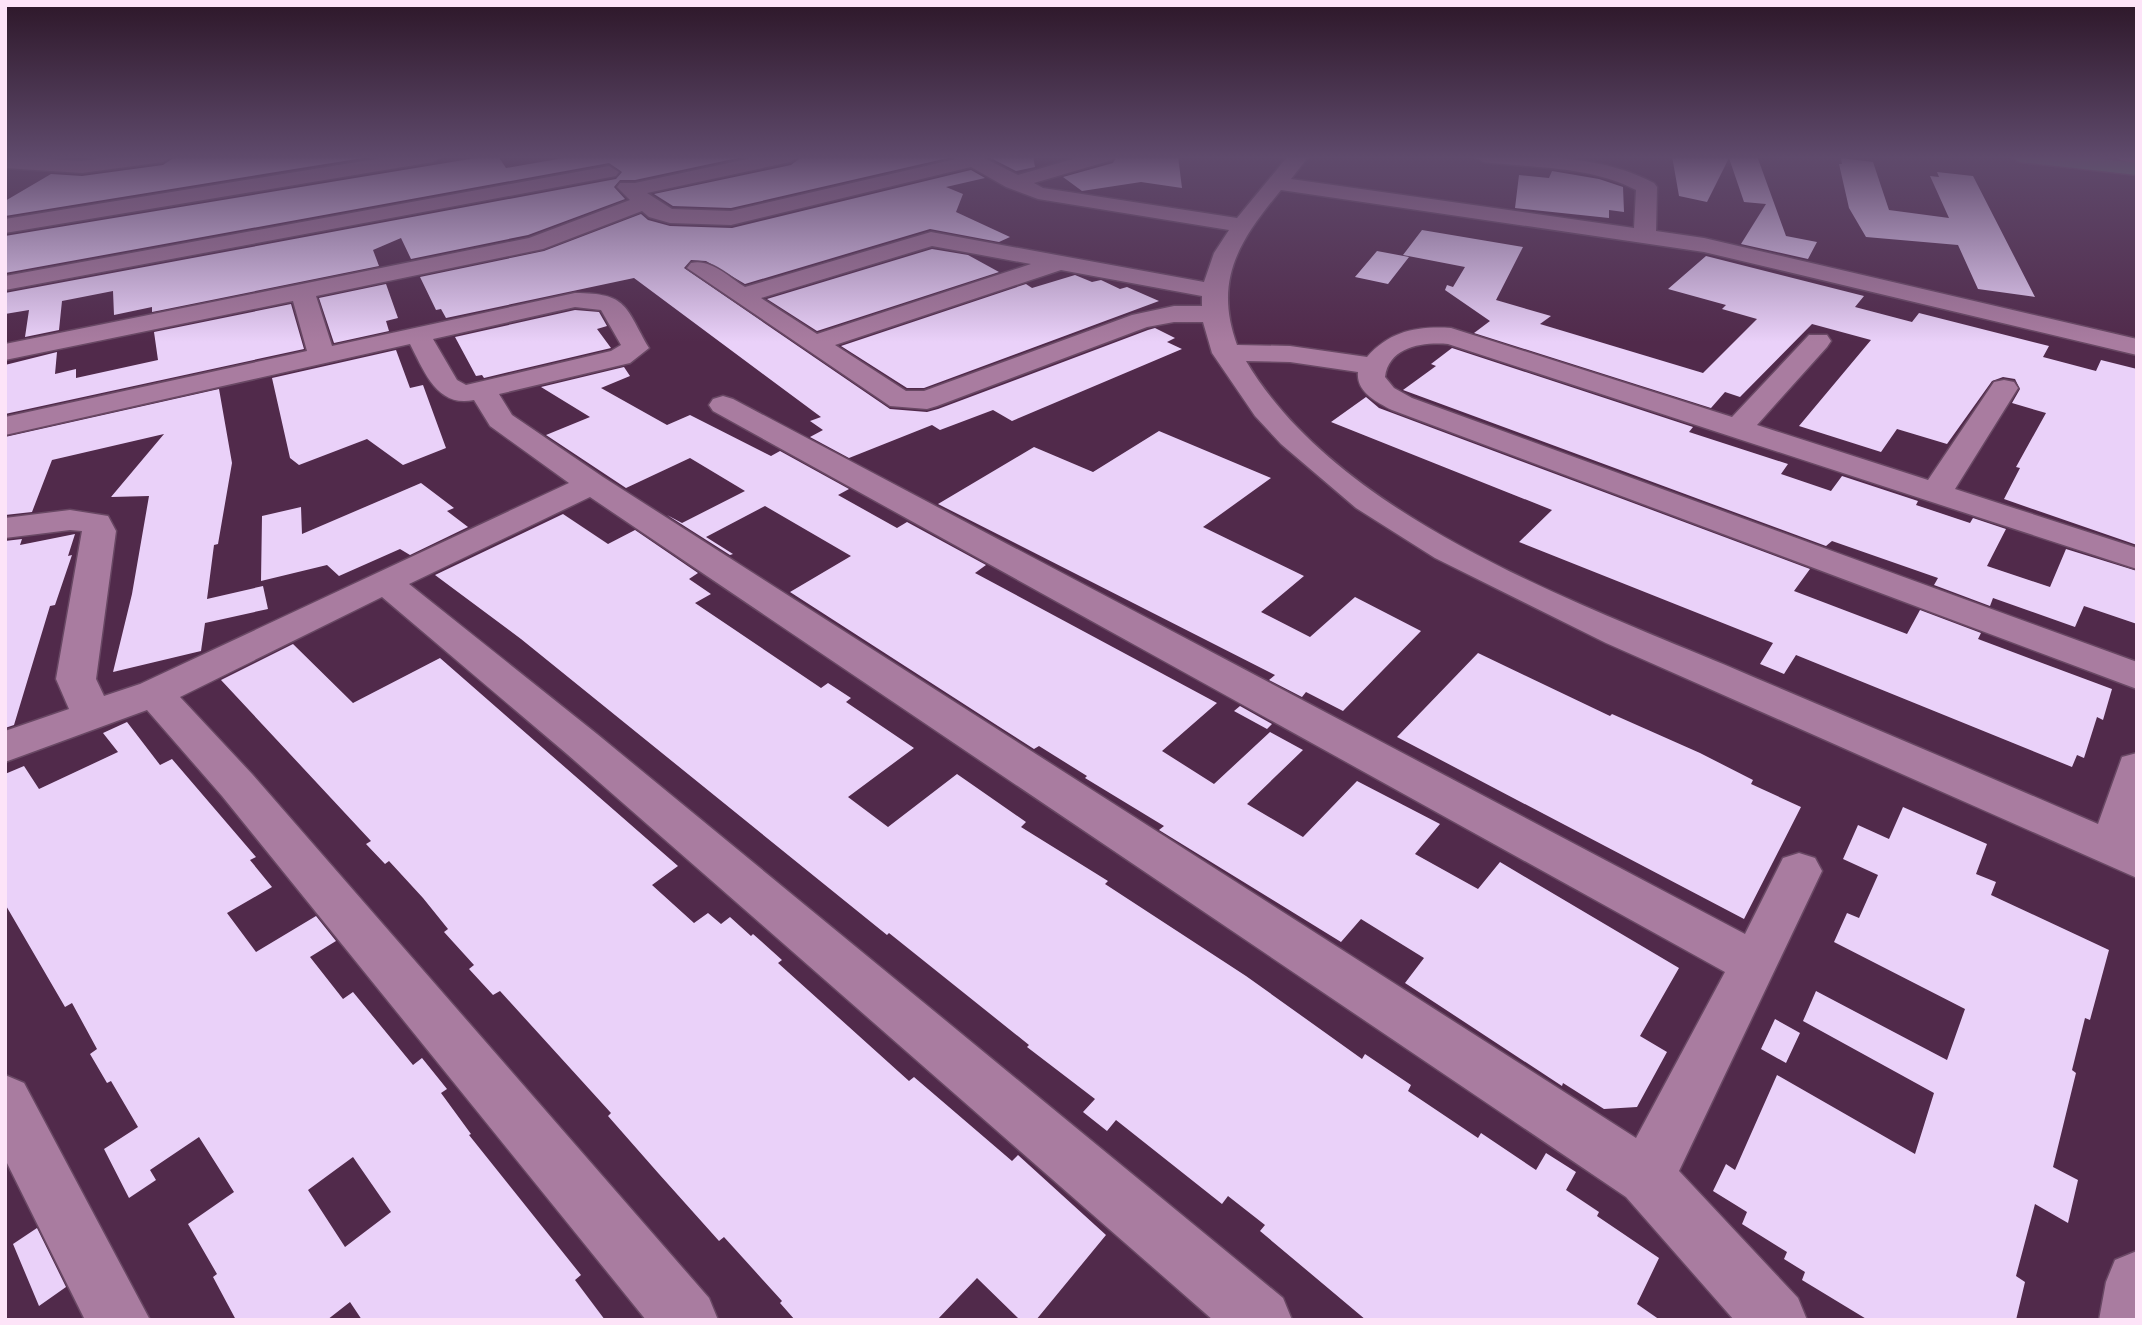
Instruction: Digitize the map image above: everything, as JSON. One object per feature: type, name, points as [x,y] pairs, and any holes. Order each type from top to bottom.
[{"type":"street","points":[[5,226],[55,218]]},
{"type":"street","points":[[5,283],[360,218]]},
{"type":"street","points":[[5,352],[535,244],[591,218]]},
{"type":"street","points":[[1191,218],[1242,225]]},
{"type":"street","points":[[1248,218],[1226,258],[1215,302],[1225,353],[1240,378],[1284,430],[1323,467],[1368,502],[1439,544],[1566,610],[2125,855],[2137,768]]},
{"type":"street","points":[[1524,218],[1645,235],[1811,268],[2137,347]]},
{"type":"street","points":[[1645,235],[1646,218]]},
{"type":"street","points":[[741,296],[931,239],[1059,263],[1215,302]]},
{"type":"street","points":[[815,343],[1059,263]]},
{"type":"street","points":[[699,268],[900,400],[911,402],[927,400],[1141,320],[1215,302]]},
{"type":"street","points":[[303,293],[323,357]]},
{"type":"street","points":[[5,426],[418,336],[589,299],[611,304],[636,348],[620,357],[462,394],[446,385],[418,336]]},
{"type":"street","points":[[2137,559],[1451,336],[1422,335],[1395,344],[1372,366],[1373,386],[1383,395],[1402,404],[2137,676]]},
{"type":"street","points":[[1738,428],[1818,341]]},
{"type":"street","points":[[1225,353],[1290,354],[1372,366]]},
{"type":"street","points":[[1935,494],[2004,388]]},
{"type":"street","points":[[483,390],[500,420],[592,484],[1646,1177],[1776,1320]]},
{"type":"street","points":[[723,405],[1755,964]]},
{"type":"street","points":[[5,747],[154,693],[592,484]]},
{"type":"street","points":[[5,528],[70,520],[96,523],[99,531],[76,679],[93,717]]},
{"type":"street","points":[[385,582],[582,744],[1261,1320]]},
{"type":"street","points":[[154,693],[237,785],[687,1320]]},
{"type":"street","points":[[1646,1177],[1755,964],[1799,871]]},
{"type":"street","points":[[5,1101],[119,1320]]},
{"type":"street","points":[[2130,1320],[2137,1282]]},
{"type":"building","points":[[115,218],[308,218],[5,273],[5,236]]},
{"type":"building","points":[[408,218],[574,218],[528,235],[411,259],[401,238],[373,250],[379,266],[152,312],[152,307],[114,315],[113,291],[62,301],[59,330],[25,337],[29,310],[5,314],[5,293]]},
{"type":"building","points":[[631,218],[645,218],[670,226],[732,228],[774,218],[969,218],[1010,237],[999,242],[930,229],[745,284],[706,261],[691,260],[684,268],[890,409],[927,412],[938,409],[1155,328],[1175,338],[1167,342],[1182,349],[1012,421],[993,410],[940,430],[932,425],[849,458],[810,437],[823,430],[810,421],[821,417],[634,278],[446,318],[441,309],[436,310],[420,277],[544,251]]},
{"type":"building","points":[[1757,218],[1779,218],[1786,236],[1817,242],[1808,259],[1741,244]]},
{"type":"building","points":[[1855,218],[1994,218],[2035,297],[1978,289],[1958,245],[1866,237]]},
{"type":"building","points":[[1422,230],[1523,247],[1496,300],[1551,316],[1540,324],[1703,373],[1757,319],[1722,309],[1726,305],[1668,289],[1706,256],[1864,296],[1855,307],[1912,322],[1919,313],[2049,346],[2043,357],[2096,371],[2101,360],[2137,369],[2137,545],[2004,499],[2020,468],[2016,467],[2046,413],[2012,403],[2020,389],[2015,379],[2003,377],[1992,381],[1947,444],[1897,429],[1881,452],[1799,426],[1871,340],[1812,324],[1740,397],[1725,392],[1711,408],[1474,333],[1490,321],[1445,290],[1447,285],[1453,287],[1465,267],[1403,255]]},
{"type":"building","points":[[932,249],[968,255],[999,272],[817,331],[767,299]]},
{"type":"building","points":[[1377,251],[1409,257],[1388,284],[1355,277]]},
{"type":"building","points":[[1075,275],[1092,282],[1101,280],[1120,289],[1127,287],[1159,301],[924,388],[907,388],[841,346],[1026,284],[1032,288]]},
{"type":"building","points":[[386,284],[398,318],[386,321],[389,331],[334,343],[319,298]]},
{"type":"building","points":[[291,304],[304,349],[5,414],[5,365],[57,352],[55,374],[76,369],[76,378],[158,360],[154,332]]},
{"type":"building","points":[[575,310],[599,312],[607,326],[597,329],[611,348],[484,378],[482,375],[476,376],[455,337]]},
{"type":"building","points":[[1452,348],[1693,427],[1689,432],[1788,464],[1781,474],[1831,491],[1842,476],[1918,501],[1916,505],[1970,523],[1973,518],[2006,529],[1987,566],[2050,587],[2066,549],[2137,571],[2137,624],[2084,606],[2075,627],[1993,598],[1990,606],[1934,585],[1938,578],[1832,541],[1826,546],[1403,390],[1436,366],[1431,364]]},
{"type":"building","points":[[396,350],[410,388],[423,385],[446,448],[403,465],[367,439],[299,465],[290,458],[272,378]]},
{"type":"building","points":[[624,367],[630,376],[601,388],[667,425],[690,415],[771,456],[780,451],[849,489],[838,495],[897,528],[907,522],[986,565],[975,573],[1217,703],[1162,751],[1214,784],[1270,732],[1303,750],[1247,804],[1303,837],[1357,781],[1440,824],[1415,854],[1478,889],[1500,862],[1679,968],[1640,1036],[1667,1052],[1637,1107],[1604,1109],[1563,1083],[1562,1086],[1405,983],[1424,958],[1361,919],[1341,942],[1159,830],[1164,826],[1085,778],[1087,776],[1039,746],[1034,749],[790,592],[851,556],[765,506],[706,537],[733,554],[730,555],[667,515],[682,523],[745,491],[690,458],[626,488],[546,435],[590,417],[541,387]]},
{"type":"building","points":[[219,389],[232,463],[218,544],[214,545],[207,599],[263,586],[268,609],[205,623],[201,651],[113,672],[132,594],[149,496],[111,497],[164,434],[52,460],[32,512],[5,515],[5,437]]},
{"type":"building","points":[[1366,397],[1379,408],[1810,569],[1794,591],[1907,634],[1920,610],[1981,633],[1978,639],[2112,689],[2103,720],[2097,717],[2084,758],[2077,755],[2072,767],[1796,655],[1784,674],[1760,664],[1773,643],[1519,542],[1552,510],[1331,422]]},
{"type":"building","points":[[1159,431],[1271,478],[1203,527],[1304,576],[1261,612],[1310,637],[1355,597],[1421,631],[1343,711],[1306,692],[1302,697],[1269,680],[1275,675],[938,504],[1034,447],[1093,472]]},
{"type":"building","points":[[421,483],[454,508],[447,511],[468,527],[410,555],[400,549],[339,576],[327,565],[261,581],[262,516],[301,507],[302,534]]},
{"type":"building","points":[[563,514],[608,544],[635,530],[698,573],[689,579],[711,594],[695,603],[821,688],[828,683],[851,698],[846,702],[914,748],[848,797],[888,827],[957,774],[1026,822],[1021,827],[1108,881],[1105,884],[1246,976],[1362,1059],[1365,1054],[1411,1085],[1408,1091],[1478,1138],[1481,1133],[1536,1170],[1546,1153],[1576,1172],[1566,1190],[1599,1212],[1597,1216],[1659,1258],[1637,1304],[1660,1320],[1366,1320],[1260,1231],[1265,1225],[1228,1196],[1222,1204],[1116,1120],[1107,1131],[1083,1112],[1095,1099],[521,639],[435,575]]},
{"type":"building","points":[[75,534],[68,556],[72,555],[55,605],[50,606],[14,725],[5,728],[5,541],[22,539],[20,545]]},
{"type":"building","points":[[293,644],[353,703],[440,658],[678,866],[652,885],[694,923],[708,913],[721,924],[730,917],[751,936],[753,934],[782,960],[778,963],[909,1081],[914,1077],[1012,1161],[1018,1155],[1106,1235],[1036,1320],[1020,1320],[977,1278],[937,1320],[795,1320],[780,1303],[782,1301],[724,1237],[719,1241],[608,1116],[611,1113],[500,991],[493,995],[469,969],[474,965],[444,932],[448,929],[423,898],[389,861],[385,864],[366,844],[371,841],[221,680]]},
{"type":"building","points":[[1478,653],[1610,716],[1612,714],[1700,753],[1753,780],[1751,784],[1801,807],[1744,919],[1397,737]]},
{"type":"building","points":[[1240,706],[1272,724],[1267,729],[1234,711]]},
{"type":"building","points":[[127,722],[160,765],[172,759],[256,857],[250,860],[272,887],[227,913],[256,952],[316,916],[336,941],[310,957],[343,999],[353,992],[413,1065],[422,1058],[447,1089],[441,1093],[471,1134],[469,1135],[581,1275],[575,1280],[605,1320],[362,1320],[350,1302],[327,1320],[236,1320],[213,1277],[217,1274],[188,1224],[234,1192],[199,1137],[150,1170],[156,1180],[129,1198],[104,1149],[138,1127],[111,1081],[107,1083],[90,1054],[97,1049],[72,1003],[65,1007],[5,904],[5,774],[24,766],[39,789],[118,752],[103,733]],"holes":[[[353,1157],[391,1212],[345,1247],[308,1190]]]},
{"type":"building","points":[[1903,807],[1987,844],[1976,874],[1996,882],[1991,895],[2109,950],[2090,1020],[2085,1018],[2072,1070],[2076,1073],[2053,1167],[2078,1180],[2068,1223],[2035,1204],[2016,1276],[2025,1282],[2016,1320],[1868,1320],[1802,1280],[1805,1272],[1784,1259],[1787,1252],[1742,1224],[1747,1212],[1713,1191],[1726,1164],[1735,1170],[1777,1075],[1915,1154],[1934,1093],[1803,1021],[1816,991],[1947,1060],[1965,1009],[1834,942],[1847,913],[1859,918],[1878,875],[1843,859],[1858,825],[1889,839]]},
{"type":"building","points":[[1775,1019],[1800,1033],[1786,1063],[1761,1049]]},
{"type":"building","points":[[37,1228],[66,1287],[39,1306],[13,1244]]}]
